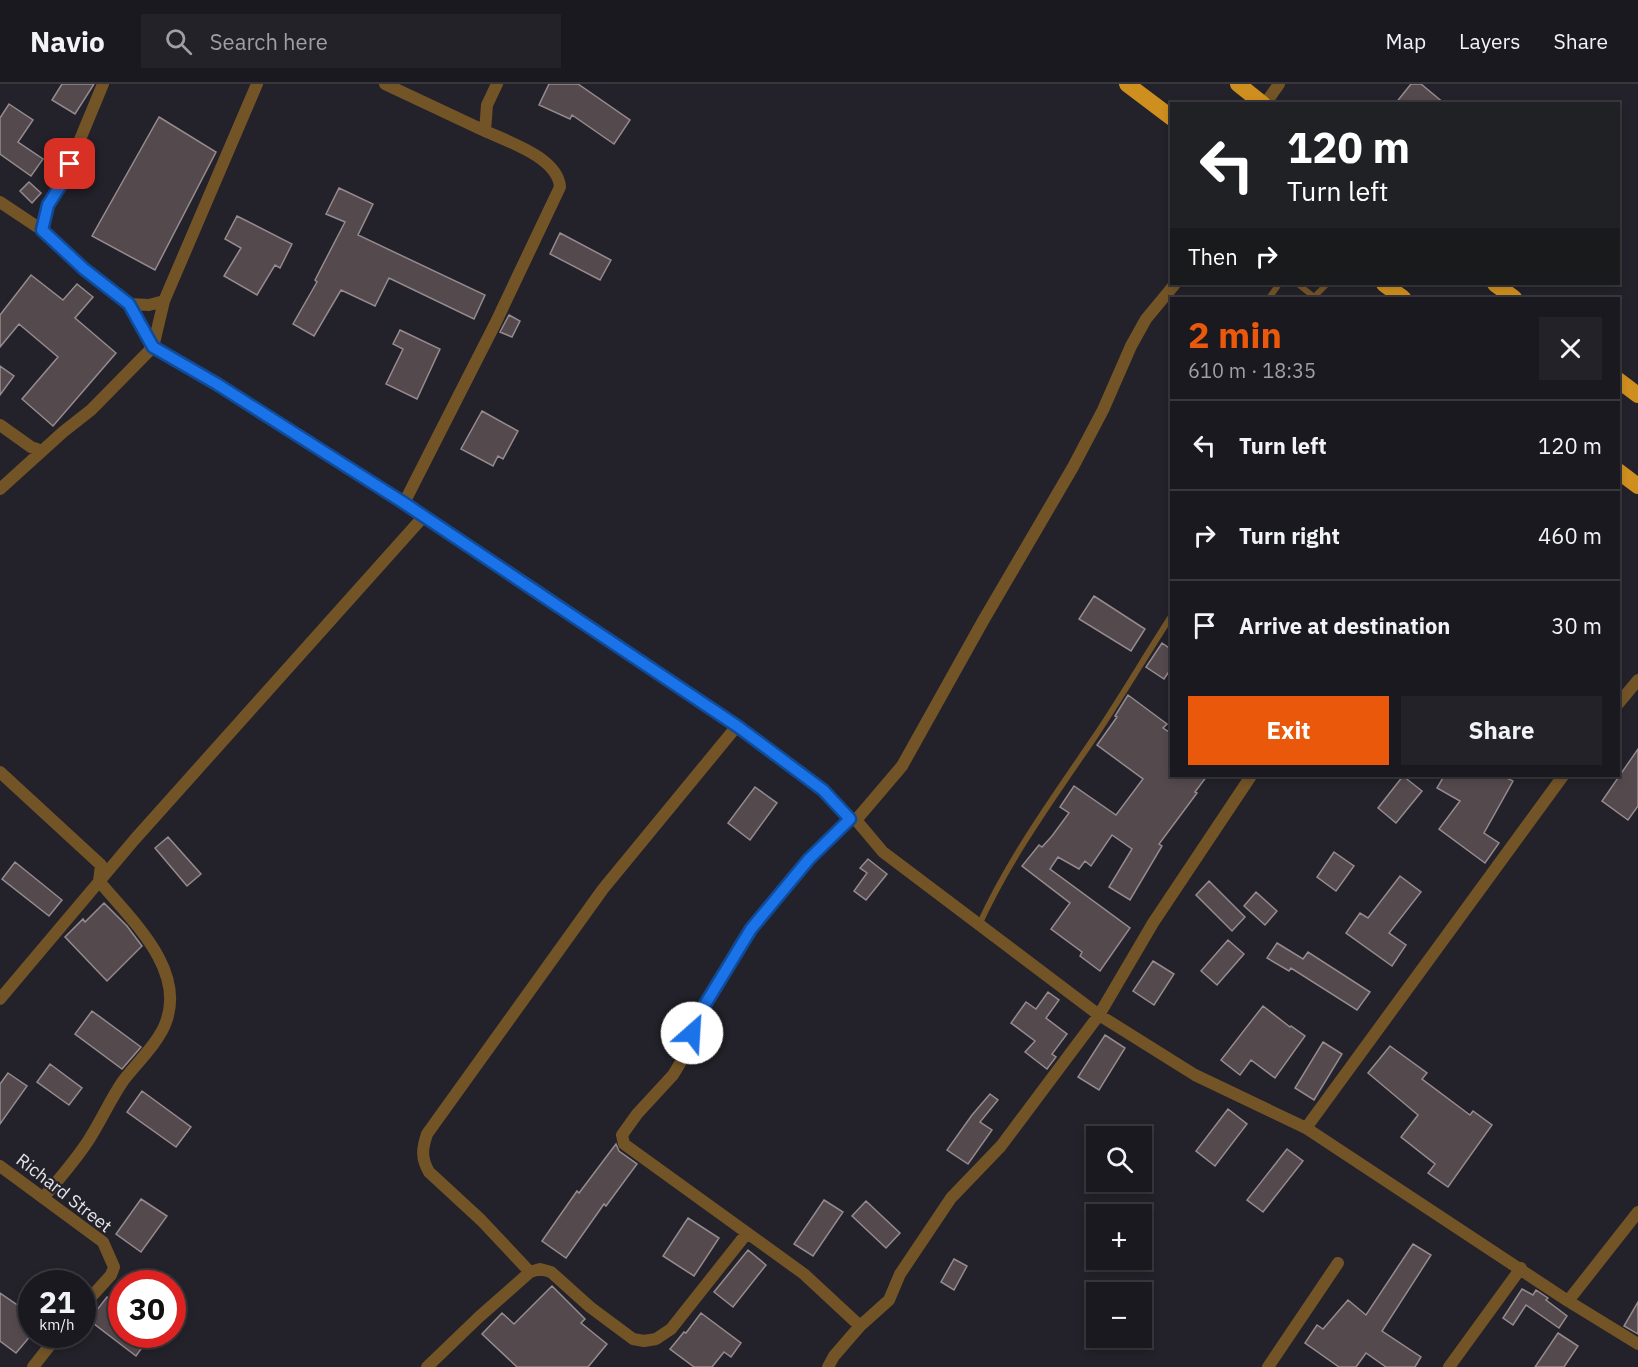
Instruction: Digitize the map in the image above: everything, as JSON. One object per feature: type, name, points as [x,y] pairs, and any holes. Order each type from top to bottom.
[{"type":"highway","points":[[1127,84],[1170,116]]},
{"type":"highway","points":[[1238,84],[1261,102]]},
{"type":"highway","points":[[1385,285],[1402,297]]},
{"type":"highway","points":[[1496,285],[1513,297]]},
{"type":"highway","points":[[1620,382],[1638,395]]},
{"type":"highway","points":[[1620,472],[1638,486]]},
{"type":"street","points":[[42,230],[48,205],[62,183],[103,84]]},
{"type":"street","points":[[0,489],[63,432],[91,411],[153,347],[164,301],[257,84]]},
{"type":"street","points":[[385,84],[539,157],[552,168],[560,180],[560,188],[495,324],[404,503]]},
{"type":"street","points":[[485,131],[487,105],[497,84]]},
{"type":"street","points":[[1266,102],[1279,84]]},
{"type":"street","points":[[0,202],[42,230],[84,269],[129,304],[153,347],[217,384],[404,503],[737,726],[823,790],[883,852],[1099,1016],[1195,1075],[1306,1128],[1568,1301],[1638,1344]]},
{"type":"street","points":[[860,1326],[804,1274],[624,1144],[622,1135],[637,1114],[674,1075],[688,1050],[695,1021],[751,929],[809,859],[853,820],[902,766],[1073,467],[1146,319],[1174,285]]},
{"type":"street","points":[[129,304],[149,305],[164,301]]},
{"type":"street","points":[[0,425],[30,447],[42,451]]},
{"type":"street","points":[[0,999],[99,881],[424,516]]},
{"type":"street","points":[[1620,702],[1638,680]]},
{"type":"street","points":[[530,1272],[481,1220],[429,1172],[424,1163],[422,1150],[427,1134],[603,890],[737,726]]},
{"type":"street","points":[[0,772],[101,865],[99,881],[148,940],[164,967],[170,988],[170,1007],[165,1024],[122,1083],[89,1140],[43,1198]]},
{"type":"street","points":[[828,1367],[834,1356],[860,1326],[889,1300],[900,1274],[951,1198],[1001,1146],[1099,1016],[1153,923],[1250,777]]},
{"type":"street","points":[[1306,1128],[1562,777]]},
{"type":"street","name":"Richard Street","points":[[0,1166],[103,1242],[114,1267],[111,1275],[96,1292]]},
{"type":"street","points":[[1568,1301],[1638,1212]]},
{"type":"street","points":[[427,1367],[530,1272],[540,1269],[551,1272],[633,1339],[656,1340],[671,1329],[747,1233]]},
{"type":"street","points":[[1268,1367],[1338,1263]]},
{"type":"street","points":[[1449,1367],[1521,1268]]},
{"type":"street","points":[[33,1367],[48,1348]]},
{"type":"lane","points":[[1299,285],[1313,297]]},
{"type":"lane","points":[[1315,297],[1326,285]]},
{"type":"lane","points":[[979,926],[995,889],[1040,815],[1097,733],[1170,618]]},
{"type":"building","points":[[62,84],[94,84],[75,114],[52,100]]},
{"type":"building","points":[[549,84],[578,84],[630,120],[614,144],[572,115],[570,119],[539,105]]},
{"type":"building","points":[[1411,84],[1421,84],[1443,102],[1397,102]]},
{"type":"building","points":[[9,104],[33,120],[18,142],[43,159],[31,176],[0,154],[0,118]]},
{"type":"building","points":[[159,117],[216,152],[155,270],[92,236]]},
{"type":"building","points":[[29,182],[41,193],[32,203],[20,191]]},
{"type":"building","points":[[339,188],[373,204],[358,235],[485,295],[474,319],[389,278],[375,306],[341,290],[314,336],[293,324],[317,282],[315,280],[345,222],[326,214]]},
{"type":"building","points":[[237,216],[292,244],[280,268],[275,265],[257,295],[224,276],[241,248],[225,239]]},
{"type":"building","points":[[560,233],[611,260],[600,280],[550,254]]},
{"type":"building","points":[[31,275],[63,300],[77,284],[93,297],[75,318],[116,353],[53,426],[22,399],[58,357],[19,324],[0,347],[0,315]]},
{"type":"building","points":[[509,315],[520,321],[512,337],[500,332]]},
{"type":"building","points":[[400,330],[440,349],[417,399],[386,384],[403,349],[393,344]]},
{"type":"building","points":[[0,366],[14,376],[0,395]]},
{"type":"building","points":[[482,411],[518,431],[503,459],[498,456],[493,466],[461,449]]},
{"type":"building","points":[[1094,596],[1145,629],[1131,651],[1079,619]]},
{"type":"building","points":[[1162,643],[1170,649],[1170,670],[1164,679],[1146,667]]},
{"type":"building","points":[[1128,695],[1167,724],[1163,728],[1170,733],[1170,777],[1206,777],[1159,844],[1162,846],[1130,900],[1109,887],[1132,849],[1112,835],[1091,866],[1085,861],[1079,869],[1058,857],[1050,869],[1130,928],[1100,971],[1080,956],[1082,952],[1051,929],[1070,903],[1022,866],[1039,845],[1042,847],[1052,836],[1069,813],[1060,807],[1074,786],[1116,815],[1143,779],[1097,745],[1117,717],[1115,716]]},
{"type":"building","points":[[1638,749],[1638,806],[1628,820],[1602,801]]},
{"type":"building","points":[[1402,777],[1422,791],[1396,823],[1378,808]]},
{"type":"building","points":[[1443,777],[1505,777],[1513,781],[1484,833],[1499,843],[1485,863],[1439,829],[1460,801],[1437,788]]},
{"type":"building","points":[[755,787],[777,803],[750,840],[728,823]]},
{"type":"building","points":[[168,837],[201,874],[187,886],[155,848]]},
{"type":"building","points":[[1334,852],[1354,866],[1336,891],[1317,877]]},
{"type":"building","points":[[868,859],[887,874],[866,900],[854,891],[867,873],[860,868]]},
{"type":"building","points":[[15,862],[62,900],[49,916],[2,879]]},
{"type":"building","points":[[1400,876],[1421,892],[1389,933],[1406,945],[1392,966],[1346,933],[1360,913],[1368,918]]},
{"type":"building","points":[[1209,881],[1245,917],[1232,931],[1196,895]]},
{"type":"building","points":[[1256,892],[1277,911],[1265,925],[1244,906]]},
{"type":"building","points":[[104,903],[127,926],[142,946],[107,981],[65,937],[83,919],[85,922]]},
{"type":"building","points":[[1228,940],[1244,954],[1217,985],[1201,971]]},
{"type":"building","points":[[1277,943],[1303,959],[1308,952],[1370,992],[1357,1010],[1291,968],[1289,971],[1267,958]]},
{"type":"building","points":[[1153,961],[1174,974],[1154,1005],[1133,991]]},
{"type":"building","points":[[1048,992],[1059,1000],[1046,1018],[1067,1034],[1052,1054],[1056,1057],[1047,1069],[1025,1052],[1035,1041],[1011,1023],[1026,1002],[1036,1009]]},
{"type":"building","points":[[1263,1006],[1305,1036],[1275,1078],[1251,1060],[1240,1075],[1221,1060]]},
{"type":"building","points":[[92,1011],[141,1047],[122,1069],[75,1034]]},
{"type":"building","points":[[1105,1035],[1125,1048],[1099,1090],[1078,1077]]},
{"type":"building","points":[[1323,1042],[1342,1054],[1314,1100],[1295,1088]]},
{"type":"building","points":[[1390,1046],[1427,1073],[1422,1079],[1470,1115],[1473,1111],[1492,1125],[1448,1187],[1428,1173],[1435,1164],[1401,1137],[1418,1115],[1368,1073]]},
{"type":"building","points":[[50,1064],[82,1088],[69,1105],[37,1082]]},
{"type":"building","points":[[8,1073],[27,1086],[0,1124],[0,1084]]},
{"type":"building","points":[[142,1091],[191,1127],[176,1147],[127,1112]]},
{"type":"building","points":[[990,1094],[998,1100],[980,1122],[992,1130],[968,1164],[947,1150]]},
{"type":"building","points":[[1228,1109],[1247,1124],[1215,1166],[1196,1151]]},
{"type":"building","points":[[616,1144],[619,1151],[637,1164],[606,1206],[604,1204],[566,1258],[542,1241],[577,1191],[579,1193]]},
{"type":"building","points":[[1287,1149],[1303,1161],[1263,1212],[1247,1200]]},
{"type":"building","points":[[141,1199],[167,1216],[141,1252],[116,1234]]},
{"type":"building","points":[[824,1200],[843,1212],[813,1256],[794,1244]]},
{"type":"building","points":[[866,1201],[900,1233],[886,1248],[852,1216]]},
{"type":"building","points":[[688,1218],[719,1238],[694,1276],[663,1256]]},
{"type":"building","points":[[1413,1244],[1431,1255],[1382,1331],[1421,1357],[1415,1367],[1386,1367],[1366,1353],[1356,1367],[1339,1367],[1305,1343],[1317,1325],[1323,1329],[1348,1300],[1366,1315]]},
{"type":"building","points":[[748,1250],[766,1265],[733,1307],[714,1292]]},
{"type":"building","points":[[954,1259],[967,1266],[954,1290],[941,1282]]},
{"type":"building","points":[[552,1286],[585,1319],[581,1323],[607,1344],[588,1367],[517,1367],[482,1334],[502,1313],[514,1324]]},
{"type":"building","points":[[1522,1289],[1533,1295],[1536,1290],[1567,1316],[1559,1328],[1526,1305],[1513,1325],[1503,1318]]},
{"type":"building","points":[[0,1293],[18,1305],[18,1348],[20,1348],[16,1353],[0,1341]]},
{"type":"building","points":[[108,1298],[108,1335],[96,1325],[96,1311]]},
{"type":"building","points":[[1638,1302],[1638,1334],[1624,1326]]},
{"type":"building","points":[[701,1313],[741,1343],[731,1357],[724,1352],[712,1367],[694,1367],[670,1349]]},
{"type":"building","points":[[1558,1333],[1578,1346],[1564,1367],[1535,1367]]},
{"type":"building","points":[[126,1348],[142,1348],[136,1356]]},
{"type":"route","points":[[70,164],[62,183],[48,205],[42,230],[84,269],[129,304],[153,347],[217,384],[404,503],[737,726],[823,790],[850,819],[809,859],[751,929],[695,1021],[692,1033]]}]
